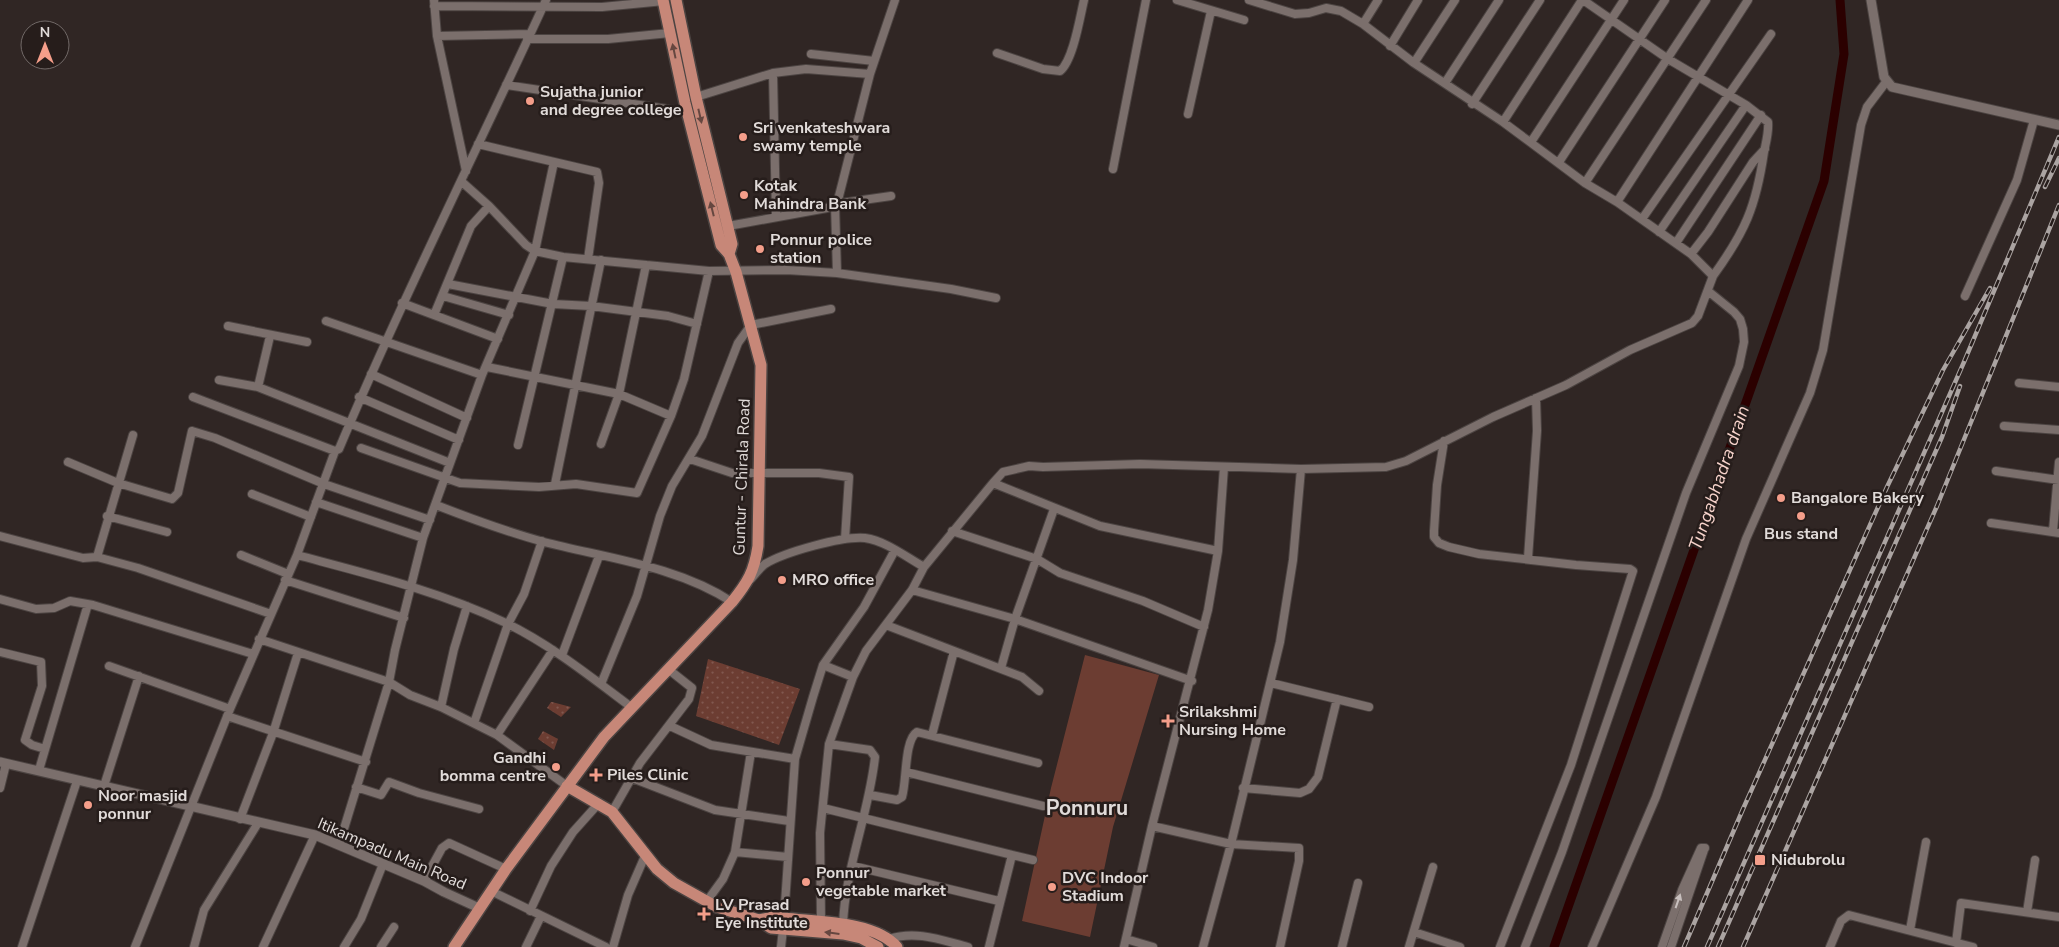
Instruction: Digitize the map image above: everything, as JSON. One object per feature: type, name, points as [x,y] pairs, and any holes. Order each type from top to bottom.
[{"type":"main road","name":"Guntur - Chirala Road","points":[[454,947],[479,908],[493,892],[506,869],[604,738],[732,602],[748,582],[755,565],[758,546],[762,365],[736,272],[728,254],[721,245],[687,112],[664,0]]},
{"type":"main road","name":"Guntur - Chirala Road","points":[[676,0],[696,97],[732,244],[728,254]]},
{"type":"main road","points":[[567,786],[612,812],[657,869],[707,902],[759,920],[861,938],[878,947]]},
{"type":"main road","points":[[783,923],[821,922],[843,925],[876,932],[888,938],[897,947]]},
{"type":"street","points":[[466,171],[437,36],[434,3],[544,4],[602,7],[664,0]]},
{"type":"street","points":[[838,273],[835,204],[839,196],[870,74],[894,0]]},
{"type":"street","points":[[996,53],[1043,70],[1060,71],[1065,67],[1070,53],[1084,0]]},
{"type":"street","points":[[1113,169],[1146,0]]},
{"type":"street","points":[[1177,0],[1244,20]]},
{"type":"street","points":[[1249,0],[1295,14],[1309,13],[1326,8],[1341,11],[1363,24],[1390,46],[1472,104],[1503,122],[1585,183],[1617,202],[1676,243],[1691,254],[1713,276]]},
{"type":"street","points":[[1326,8],[1331,0]]},
{"type":"street","points":[[1363,24],[1378,0]]},
{"type":"street","points":[[1390,46],[1418,0]]},
{"type":"street","points":[[1414,63],[1455,0]]},
{"type":"street","points":[[1444,83],[1499,0]]},
{"type":"street","points":[[1472,104],[1540,0]]},
{"type":"street","points":[[821,922],[820,833],[829,744],[853,677],[866,651],[912,590],[924,567],[1003,472],[1029,466],[1174,464],[1301,469],[1386,466],[1406,461],[1593,371],[1630,350],[1692,323],[1703,304],[1713,276],[1738,240],[1750,217],[1761,177],[1769,124],[1761,115],[1668,59],[1612,18],[1583,0],[1503,122]]},
{"type":"street","points":[[1531,142],[1624,0]]},
{"type":"street","points":[[1559,162],[1665,0]]},
{"type":"street","points":[[1585,183],[1706,0]]},
{"type":"street","points":[[1617,202],[1748,0]]},
{"type":"street","points":[[1871,0],[1886,82],[1892,87],[2059,125]]},
{"type":"street","points":[[135,947],[228,712],[297,555],[335,451],[339,449],[359,397],[402,303],[462,182],[544,4]]},
{"type":"street","points":[[1188,114],[1211,11]]},
{"type":"street","points":[[437,36],[528,36],[608,39],[670,33]]},
{"type":"street","points":[[1642,219],[1730,95],[1770,34]]},
{"type":"street","points":[[811,54],[874,61]]},
{"type":"street","points":[[696,97],[773,73],[806,69],[870,74]]},
{"type":"street","points":[[773,73],[776,216]]},
{"type":"street","points":[[1592,947],[1656,797],[1746,539],[1810,393],[1823,350],[1861,124],[1867,107],[1886,82]]},
{"type":"street","points":[[506,85],[687,112]]},
{"type":"street","points":[[1659,232],[1746,105]]},
{"type":"street","points":[[1676,243],[1761,115]]},
{"type":"street","points":[[1965,296],[2018,180],[2034,120]]},
{"type":"street","points":[[478,144],[593,170],[599,176],[588,259]]},
{"type":"street","points":[[1691,254],[1708,232],[1754,162],[1765,149]]},
{"type":"street","points":[[339,845],[389,682],[423,538],[482,375],[535,251],[554,162]]},
{"type":"street","points":[[462,182],[489,206],[526,245],[535,251],[562,258],[710,271],[786,270],[838,273],[951,289],[996,298]]},
{"type":"street","points":[[728,226],[827,208],[835,204],[891,196]]},
{"type":"street","points":[[434,315],[471,226],[489,206]]},
{"type":"street","points":[[518,445],[553,304],[562,258]]},
{"type":"street","points":[[555,484],[590,306],[601,260]]},
{"type":"street","points":[[601,444],[619,394],[638,312],[646,265]]},
{"type":"street","points":[[361,448],[460,483],[539,487],[555,484],[576,484],[637,493],[671,416],[684,379],[710,271]]},
{"type":"street","points":[[448,284],[553,304],[590,306],[668,316],[697,324]]},
{"type":"street","points":[[1524,947],[1562,852],[1686,493],[1739,366],[1744,342],[1740,319],[1729,307],[1707,293]]},
{"type":"street","points":[[443,296],[509,315]]},
{"type":"street","points":[[402,303],[498,339]]},
{"type":"street","points":[[601,684],[637,596],[647,567],[660,516],[672,486],[690,459],[702,436],[738,343],[751,325],[831,309]]},
{"type":"street","points":[[326,321],[482,375]]},
{"type":"street","points":[[228,326],[307,342]]},
{"type":"street","points":[[258,387],[270,336]]},
{"type":"street","points":[[486,367],[619,394],[671,416]]},
{"type":"street","points":[[371,374],[467,418]]},
{"type":"street","points":[[219,380],[258,387],[450,463]]},
{"type":"street","points":[[2019,383],[2059,387]]},
{"type":"street","points":[[193,397],[335,451]]},
{"type":"street","points":[[359,397],[459,440]]},
{"type":"street","points":[[1528,558],[1534,488],[1536,398]]},
{"type":"street","points":[[2004,426],[2059,430]]},
{"type":"street","points":[[68,462],[118,483],[166,499],[176,497],[192,431],[215,438],[324,484],[430,520]]},
{"type":"street","points":[[97,557],[133,435]]},
{"type":"street","points":[[1444,442],[1437,485],[1434,537],[1439,543],[1479,554],[1528,558],[1576,565],[1630,568],[1633,575],[1572,765],[1500,947]]},
{"type":"street","points":[[690,459],[732,473],[819,473],[849,477],[845,539]]},
{"type":"street","points":[[1991,524],[2056,532],[2059,462]]},
{"type":"street","points":[[1153,947],[1125,943],[1152,826],[1192,681],[1204,627],[1218,551],[1224,467]]},
{"type":"street","points":[[1203,947],[1271,683],[1293,560],[1301,469]]},
{"type":"street","points":[[1996,471],[2058,480]]},
{"type":"street","points":[[993,483],[1100,526],[1218,551]]},
{"type":"street","points":[[252,494],[311,517]]},
{"type":"street","points":[[316,502],[423,538]]},
{"type":"street","points":[[436,505],[542,542],[647,567],[715,591],[732,602]]},
{"type":"street","points":[[1001,668],[1015,618],[1038,559],[1054,509]]},
{"type":"street","points":[[108,516],[167,532]]},
{"type":"street","points":[[952,531],[1038,559],[1060,573],[1143,601],[1204,627]]},
{"type":"street","points":[[0,536],[83,558],[97,557],[185,584],[270,614]]},
{"type":"street","points":[[748,582],[764,565],[831,540],[866,538],[894,550],[924,567]]},
{"type":"street","points":[[474,723],[508,624],[524,594],[542,542]]},
{"type":"street","points":[[781,947],[795,759],[823,665],[864,607],[894,550]]},
{"type":"street","points":[[241,555],[286,577],[404,618]]},
{"type":"street","points":[[297,555],[411,586],[467,606],[508,624],[562,655],[631,708]]},
{"type":"street","points":[[562,655],[598,556]]},
{"type":"street","points":[[912,590],[1015,618],[1192,681]]},
{"type":"street","points":[[0,599],[36,609],[54,608],[70,601],[88,604],[253,654]]},
{"type":"street","points":[[40,770],[88,604]]},
{"type":"street","points":[[441,707],[454,649],[467,606]]},
{"type":"street","points":[[886,625],[1022,677],[1039,691]]},
{"type":"street","points":[[259,639],[298,654],[389,682],[410,695],[441,707],[497,735],[567,786]]},
{"type":"street","points":[[497,735],[553,650]]},
{"type":"street","points":[[0,652],[41,662],[42,686],[25,740],[32,745],[45,749]]},
{"type":"street","points":[[932,735],[954,652]]},
{"type":"street","points":[[240,819],[273,733],[298,654]]},
{"type":"street","points":[[823,665],[853,677]]},
{"type":"street","points":[[110,666],[228,712],[273,733],[366,762]]},
{"type":"street","points":[[612,812],[653,744],[670,726],[689,699],[692,688],[668,669]]},
{"type":"street","points":[[104,786],[139,676]]},
{"type":"street","points":[[1271,683],[1369,708]]},
{"type":"street","points":[[1244,788],[1300,792],[1309,789],[1318,777],[1337,700]]},
{"type":"street","points":[[670,726],[712,745],[795,759]]},
{"type":"street","points":[[870,795],[900,799],[903,794],[913,734],[917,732],[1038,764]]},
{"type":"street","points":[[829,744],[872,751],[875,757],[870,795],[844,898],[843,925]]},
{"type":"street","points":[[707,902],[723,879],[734,852],[751,752]]},
{"type":"street","points":[[0,788],[3,763]]},
{"type":"street","name":"Itikampadu Main Road","points":[[3,763],[315,835],[424,881],[479,908]]},
{"type":"street","points":[[906,772],[1042,806]]},
{"type":"street","points":[[632,778],[715,810],[789,821]]},
{"type":"street","points":[[23,947],[77,781]]},
{"type":"street","points":[[356,787],[381,795],[389,782],[419,793],[479,809]]},
{"type":"street","points":[[530,910],[551,866],[573,832],[599,803]]},
{"type":"street","points":[[823,808],[1033,860]]},
{"type":"street","points":[[194,947],[204,910],[258,823]]},
{"type":"street","points":[[1152,826],[1231,844],[1299,848],[1299,861],[1280,947]]},
{"type":"street","points":[[263,947],[315,835]]},
{"type":"street","points":[[1910,930],[1926,842]]},
{"type":"street","points":[[424,881],[442,848],[450,843],[506,869]]},
{"type":"street","points":[[1662,947],[1682,890],[1701,848],[1704,847],[1671,947]]},
{"type":"street","points":[[734,852],[788,856]]},
{"type":"street","points":[[613,947],[628,895],[645,856]]},
{"type":"street","points":[[989,947],[999,901],[1012,856]]},
{"type":"street","points":[[2027,912],[2035,860]]},
{"type":"street","points":[[344,947],[361,919],[383,864]]},
{"type":"street","points":[[853,866],[999,901]]},
{"type":"street","points":[[1409,947],[1433,868]]},
{"type":"street","points":[[1342,947],[1358,883]]},
{"type":"street","points":[[493,892],[530,910],[587,943],[606,947]]},
{"type":"street","points":[[1956,943],[1961,902],[2059,917]]},
{"type":"street","points":[[1830,947],[1841,921],[1849,915],[1973,947]]},
{"type":"street","points":[[526,947],[541,916]]},
{"type":"street","points":[[381,947],[394,927]]},
{"type":"street","points":[[1414,932],[1460,947]]},
{"type":"street","points":[[888,938],[902,934],[919,935],[968,947]]},
{"type":"shaded area","points":[[1085,655],[1159,675],[1113,827],[1090,937],[1022,921],[1051,788]]},
{"type":"shaded area","points":[[708,659],[800,689],[779,745],[696,716]]},
{"type":"shaded area","points":[[551,702],[571,707],[561,717],[547,708]]},
{"type":"shaded area","points":[[543,731],[558,739],[554,750],[538,739]]},
{"type":"waterway","name":"Tungabhadra drain","points":[[1554,947],[1824,181],[1844,54],[1840,0]]},
{"type":"railway","points":[[1707,947],[1964,362],[2059,137]]},
{"type":"railway","points":[[2045,187],[2059,158]]},
{"type":"railway","points":[[1743,947],[1937,506],[2059,205]]},
{"type":"railway","points":[[1684,947],[1743,809],[1887,487],[1943,370],[1990,288]]},
{"type":"railway","points":[[1718,947],[1942,437],[1960,386]]},
{"type":"place","name":"Sujatha junior and degree college","points":[[530,101]]},
{"type":"place","name":"Sri venkateshwara swamy temple","points":[[743,137]]},
{"type":"place","name":"Kotak Mahindra Bank","points":[[744,195]]},
{"type":"place","name":"Ponnur police station","points":[[760,249]]},
{"type":"place","name":"Bangalore Bakery","points":[[1781,498]]},
{"type":"place","name":"Bus stand","points":[[1801,516]]},
{"type":"place","name":"MRO office","points":[[782,580]]},
{"type":"place","name":"Srilakshmi Nursing Home","points":[[1168,721]]},
{"type":"place","name":"Gandhi bomma centre","points":[[556,767]]},
{"type":"place","name":"Piles Clinic","points":[[596,775]]},
{"type":"place","name":"Noor masjid ponnur","points":[[88,805]]},
{"type":"place","name":"Nidubrolu","points":[[1760,860]]},
{"type":"place","name":"Ponnur vegetable market","points":[[806,882]]},
{"type":"place","name":"DVC Indoor Stadium","points":[[1052,887]]},
{"type":"place","name":"LV Prasad Eye Institute","points":[[704,914]]},
{"type":"district","name":"Ponnuru","points":[[1087,808]]}]
